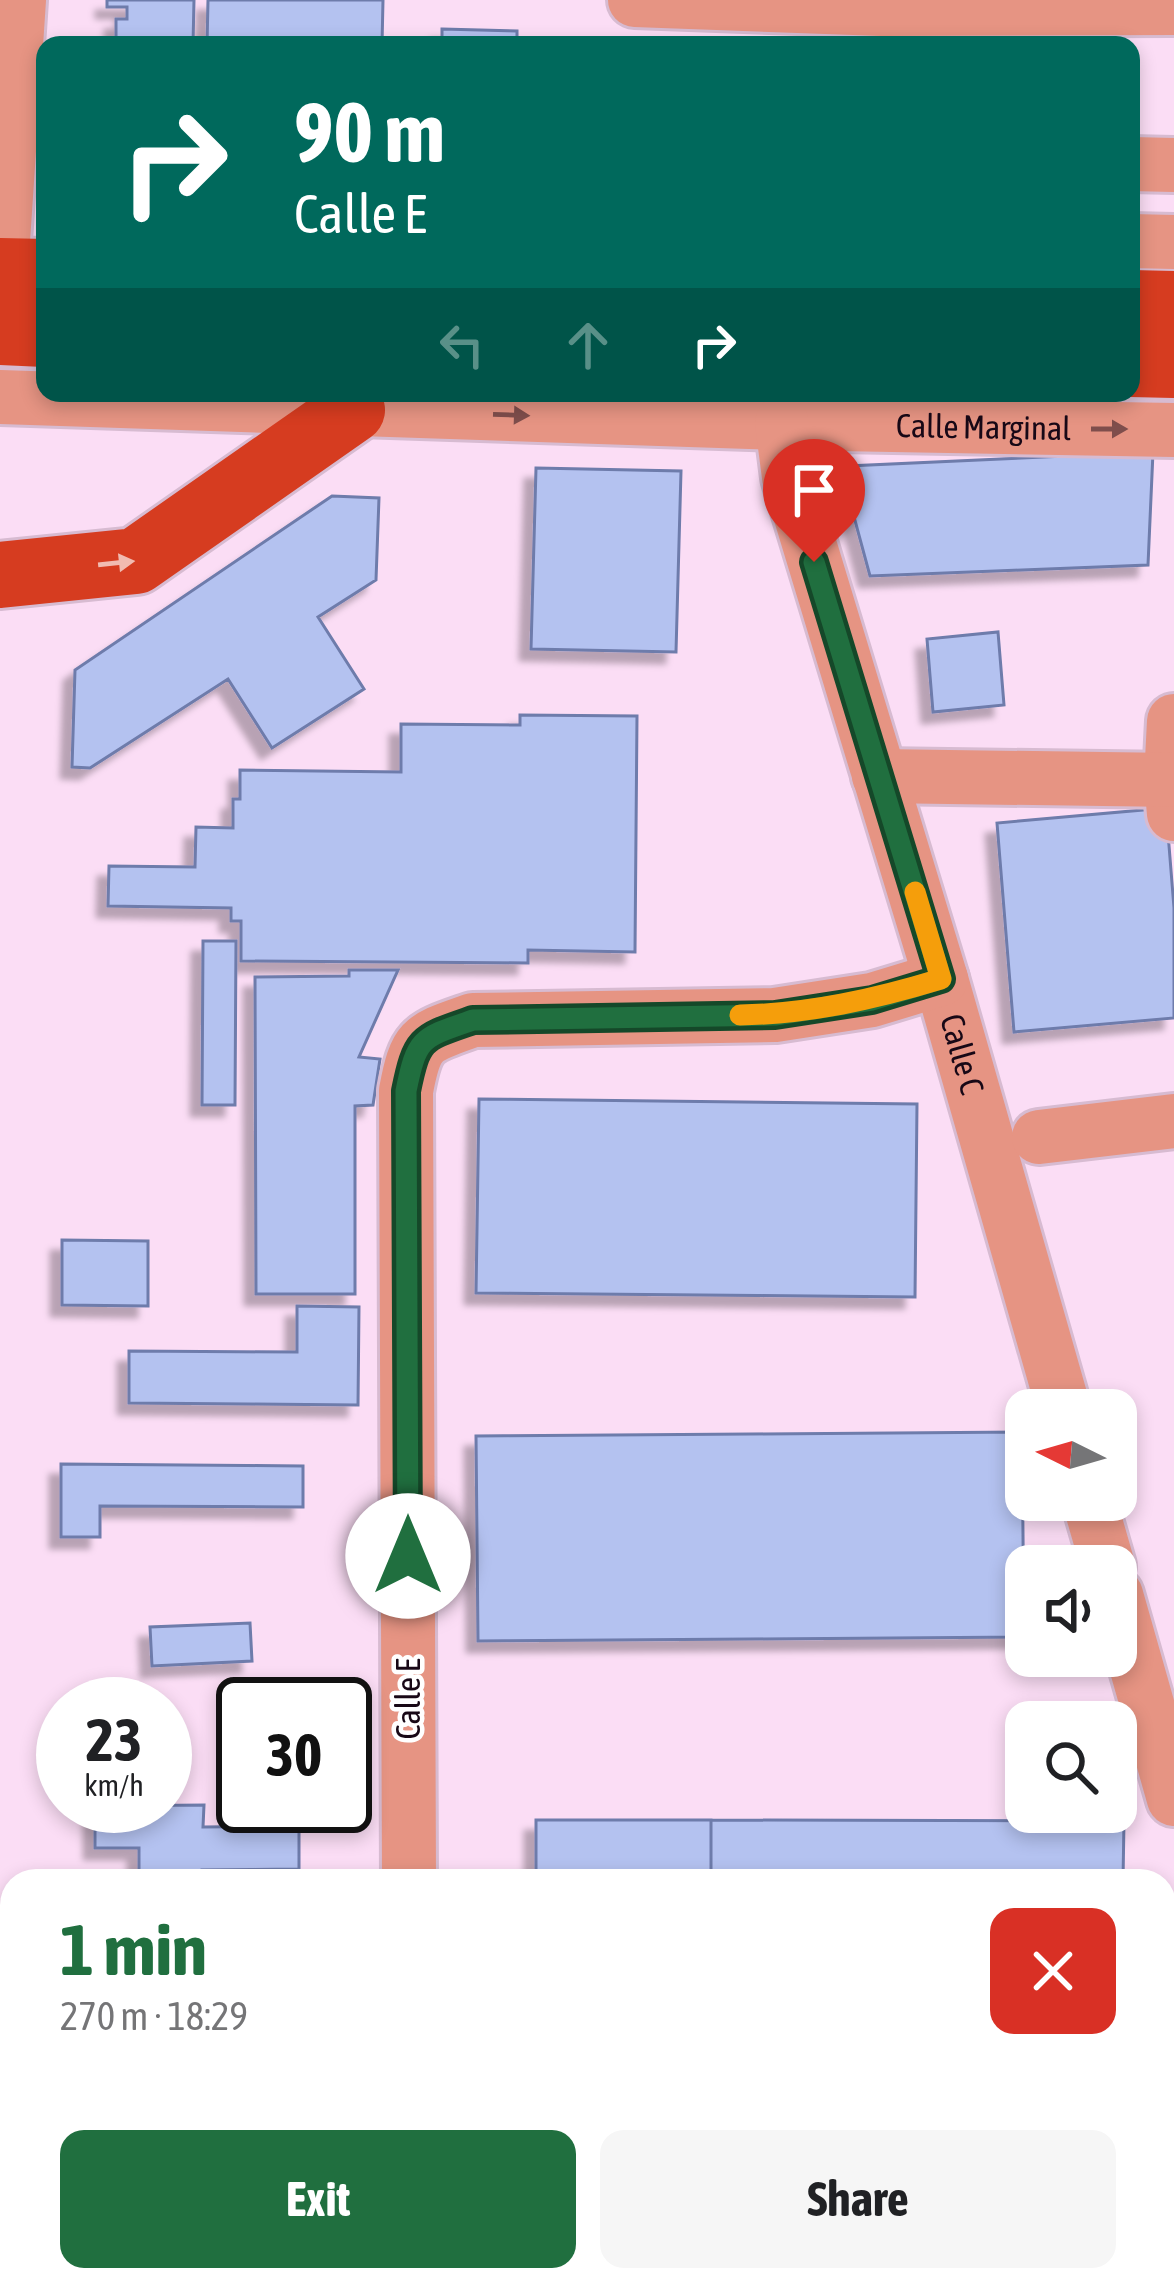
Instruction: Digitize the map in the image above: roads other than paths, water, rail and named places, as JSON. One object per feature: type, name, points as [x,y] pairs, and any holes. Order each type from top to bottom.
[{"type":"main road","points":[[11,234],[36,262]]},
{"type":"main road","points":[[1140,303],[1174,304]]},
{"type":"main road","points":[[0,332],[36,334]]},
{"type":"main road","points":[[1140,364],[1174,365]]},
{"type":"main road","points":[[0,575],[136,561],[352,410]]},
{"type":"street","points":[[0,286],[11,234],[19,0]]},
{"type":"street","points":[[635,0],[717,1],[879,26],[1139,20]]},
{"type":"street","points":[[1140,164],[1174,164]]},
{"type":"street","points":[[1140,241],[1174,242]]},
{"type":"street","name":"Calle Marginal","points":[[0,397],[36,398]]},
{"type":"street","name":"Calle Marginal","points":[[135,402],[1174,430]]},
{"type":"street","name":"Calle C","points":[[782,423],[788,477],[941,979],[1058,1389]]},
{"type":"street","points":[[879,776],[1173,792],[1174,721]]},
{"type":"street","name":"Calle E","points":[[409,1869],[406,1091],[413,1053],[435,1033],[473,1020],[775,1015],[872,1000],[941,979]]},
{"type":"street","points":[[1040,1137],[1174,1121]]},
{"type":"street","points":[[1137,1669],[1174,1799]]}]
